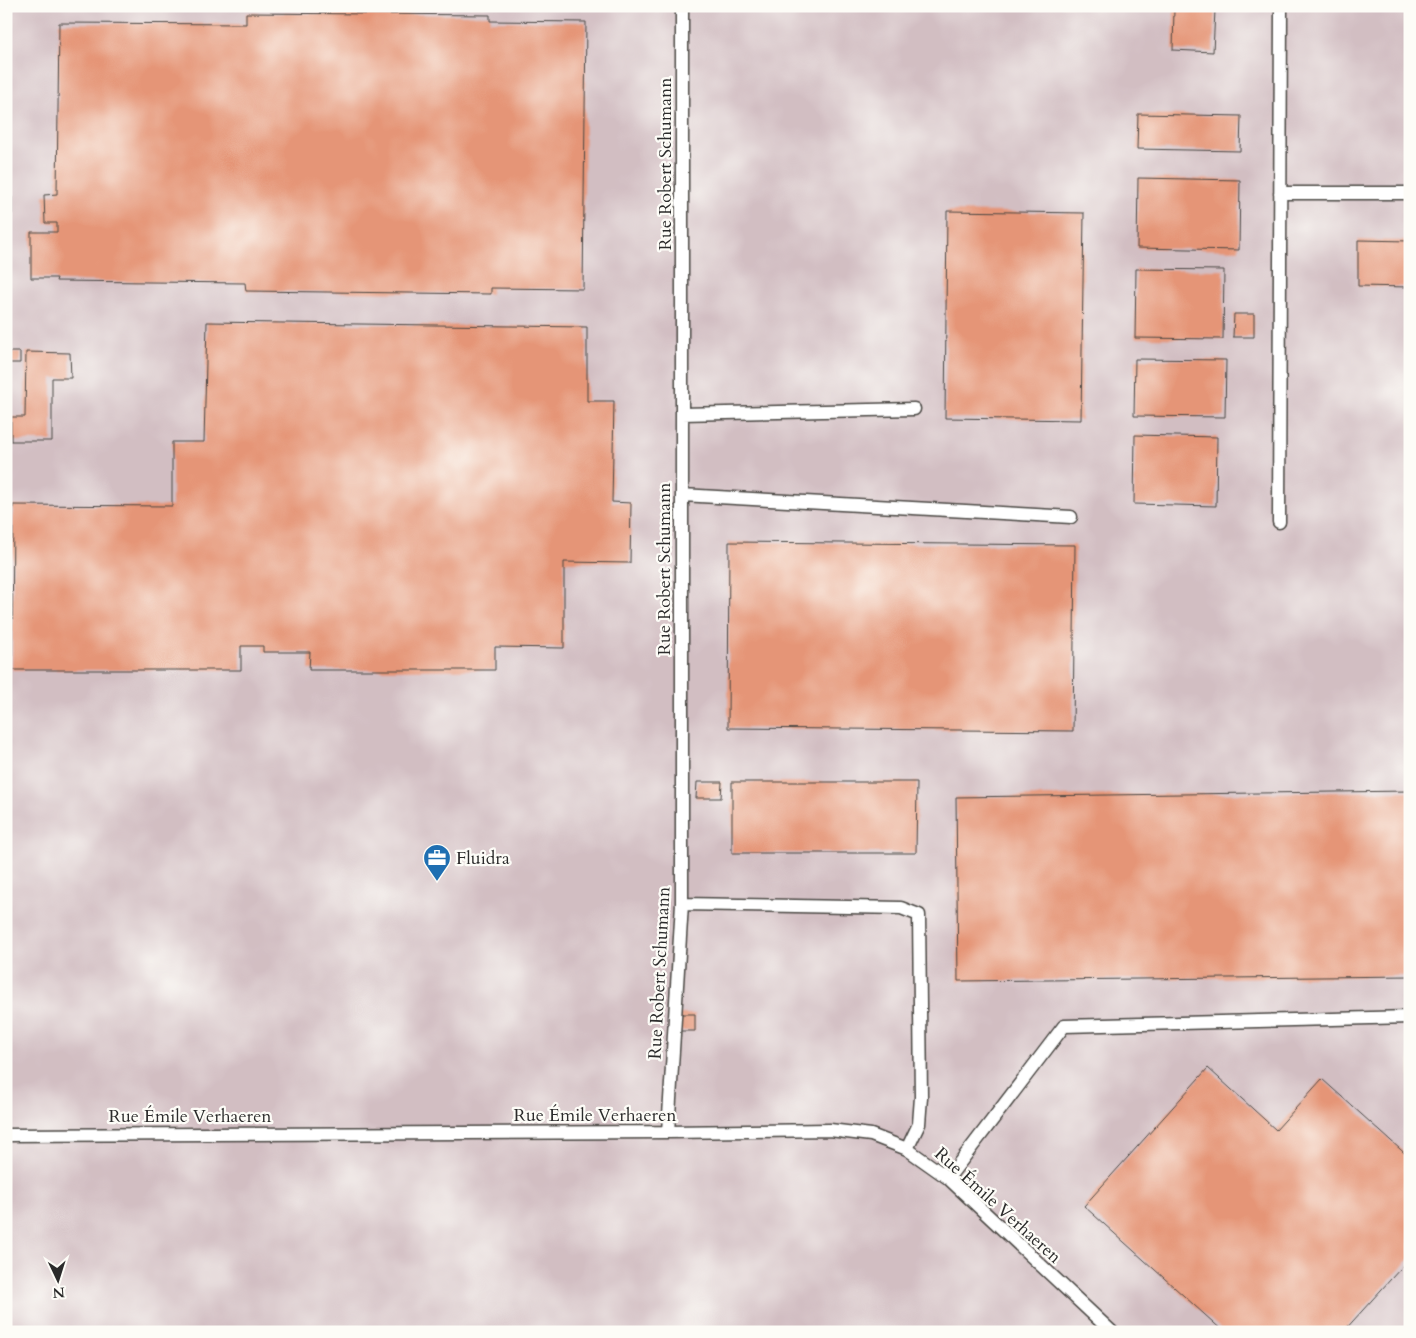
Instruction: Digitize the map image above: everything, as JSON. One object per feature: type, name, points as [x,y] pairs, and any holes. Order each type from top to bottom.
[{"type":"lane","name":"Rue Robert Schumann","points":[[668,1132],[682,904],[682,6]]},
{"type":"lane","points":[[1279,522],[1281,6]]},
{"type":"lane","points":[[1280,193],[1410,193]]},
{"type":"lane","points":[[682,414],[914,409]]},
{"type":"lane","points":[[682,495],[1071,517]]},
{"type":"lane","points":[[682,904],[901,908],[919,914],[921,1097],[919,1124],[907,1149]]},
{"type":"lane","points":[[948,1178],[1064,1026],[1410,1017]]},
{"type":"lane","name":"Rue Émile Verhaeren","points":[[6,1135],[830,1130],[871,1136],[907,1149],[948,1178],[1112,1332]]},
{"type":"shaded area","points":[[6,6],[1410,6],[1410,1332],[6,1332]]},
{"type":"building","points":[[1174,9],[1215,10],[1213,52],[1173,50]]},
{"type":"building","points":[[246,13],[490,15],[490,21],[586,22],[583,289],[491,288],[491,294],[246,291],[245,283],[56,281],[57,278],[31,278],[31,232],[57,232],[57,223],[45,223],[44,195],[57,194],[59,23],[246,24]]},
{"type":"building","points":[[1138,114],[1241,116],[1240,151],[1137,149]]},
{"type":"building","points":[[1138,178],[1240,180],[1239,250],[1137,248]]},
{"type":"building","points":[[6,197],[12,197],[12,214],[6,214]]},
{"type":"building","points":[[947,211],[1084,213],[1081,420],[945,418]]},
{"type":"building","points":[[1358,240],[1410,241],[1410,287],[1358,286]]},
{"type":"building","points":[[1136,269],[1224,270],[1223,339],[1135,338]]},
{"type":"building","points":[[1234,314],[1254,314],[1254,337],[1233,337]]},
{"type":"building","points":[[207,322],[587,327],[587,401],[614,401],[612,502],[631,503],[630,563],[564,562],[564,648],[495,647],[495,670],[309,670],[310,652],[263,652],[263,646],[241,646],[241,670],[12,670],[13,505],[172,506],[172,442],[204,442]]},
{"type":"building","points":[[6,352],[20,352],[20,363],[6,363]]},
{"type":"building","points":[[26,352],[70,353],[71,378],[52,378],[52,441],[11,441],[11,417],[25,417]]},
{"type":"building","points":[[1135,359],[1226,360],[1225,417],[1134,416]]},
{"type":"building","points":[[1135,435],[1217,437],[1216,506],[1134,504]]},
{"type":"building","points":[[729,542],[1075,545],[1073,731],[728,728]]},
{"type":"building","points":[[697,782],[722,782],[721,798],[696,798]]},
{"type":"building","points":[[732,782],[917,782],[916,853],[732,853]]},
{"type":"building","points":[[1410,791],[1410,976],[958,981],[956,797]]},
{"type":"building","points":[[678,1014],[695,1014],[695,1031],[678,1031]]},
{"type":"building","points":[[1208,1068],[1276,1130],[1322,1079],[1410,1158],[1410,1258],[1343,1332],[1224,1332],[1084,1206]]},
{"type":"place","name":"Fluidra","points":[[437,882]]}]
